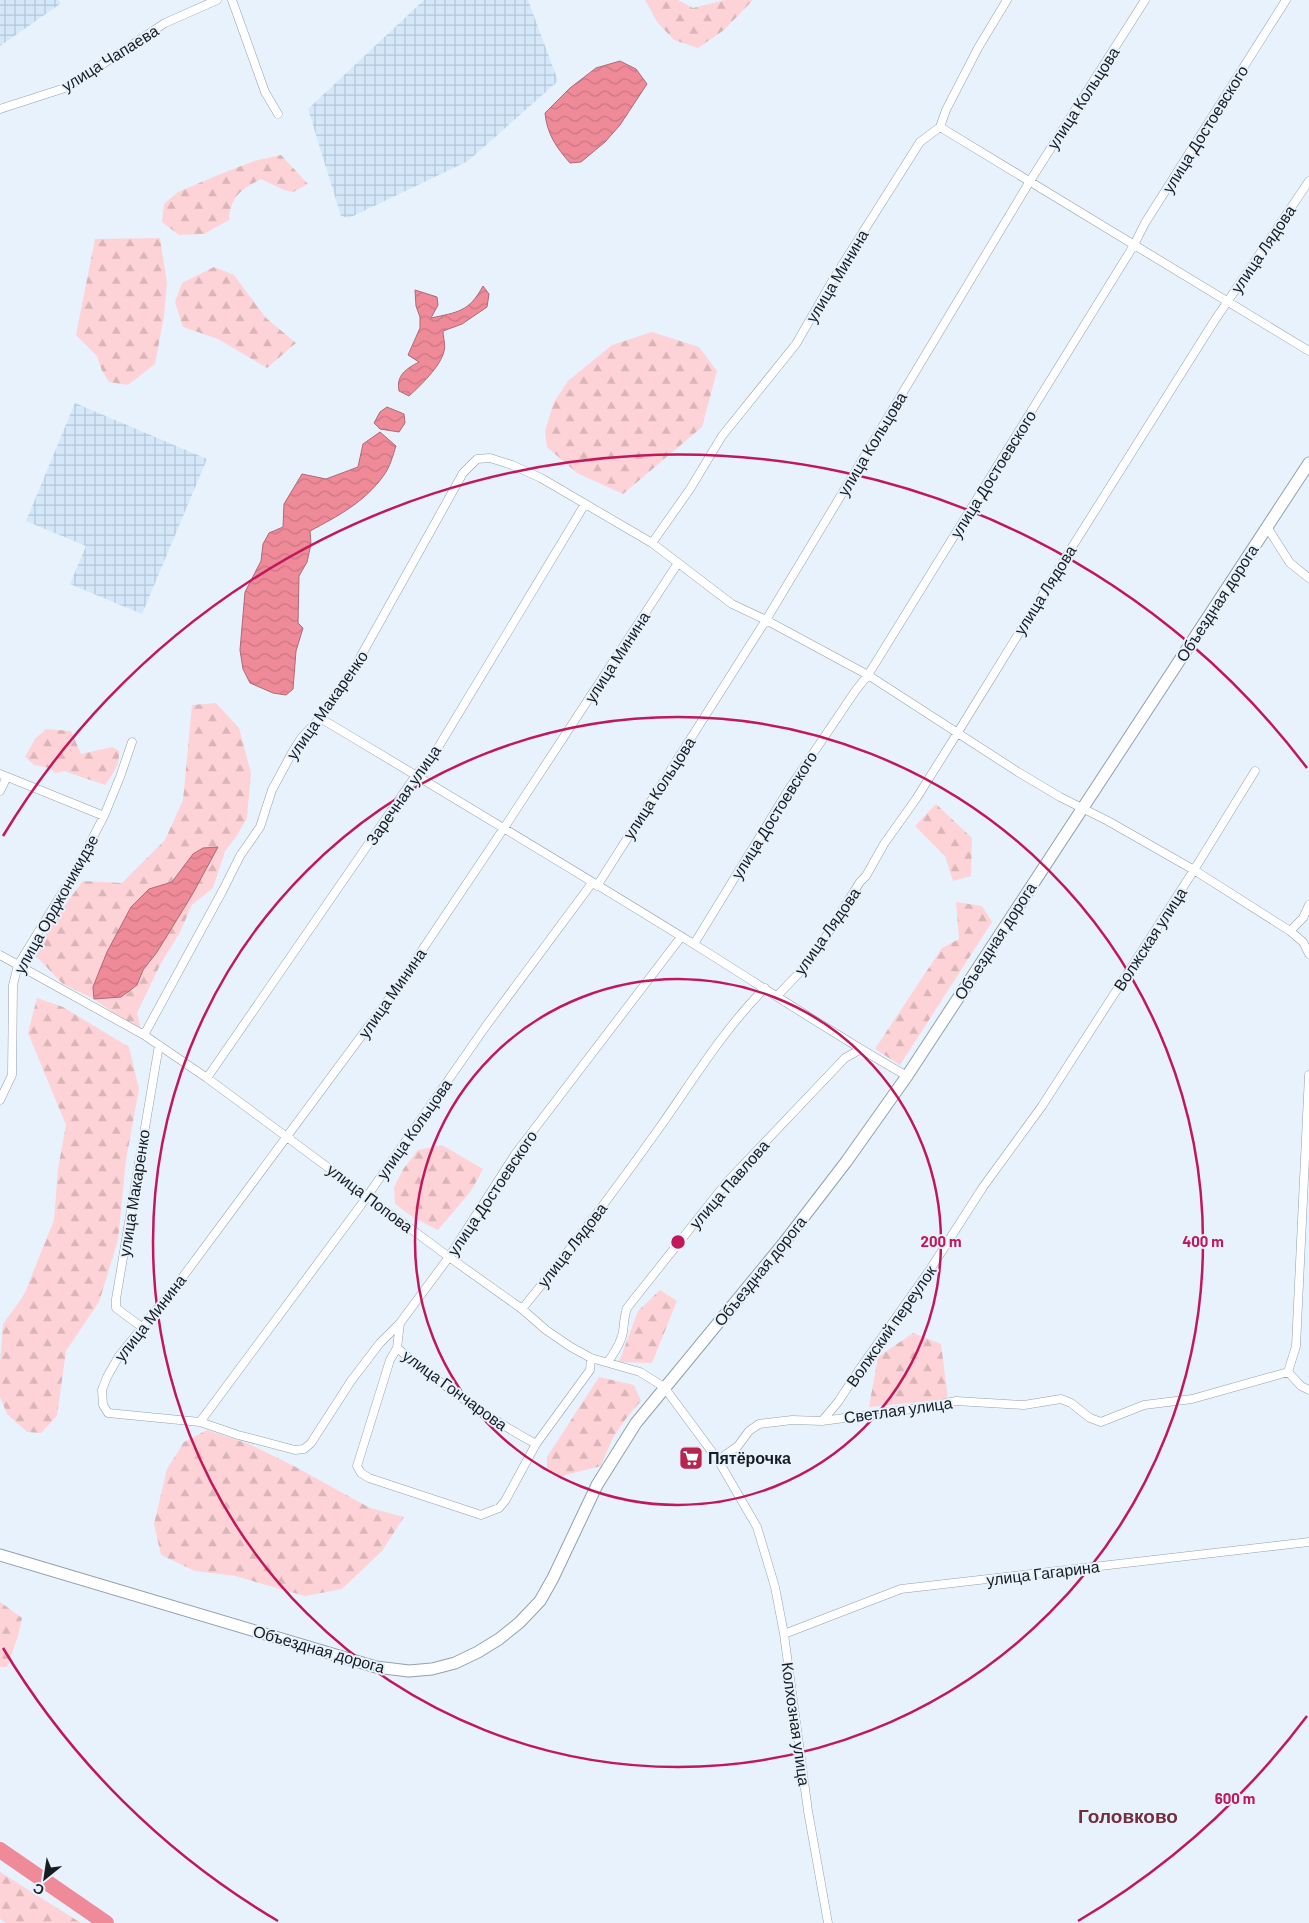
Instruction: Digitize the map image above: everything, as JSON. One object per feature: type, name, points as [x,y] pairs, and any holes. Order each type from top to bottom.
[{"type":"main road","name":"Объездная дорога","points":[[0,1555],[376,1667],[409,1672],[455,1663],[478,1652],[519,1624],[540,1601],[553,1578],[596,1485],[636,1423],[783,1244],[841,1169],[908,1076],[1309,463]]},
{"type":"street","name":"улица Чапаева","points":[[0,108],[68,88],[166,23],[217,0]]},
{"type":"street","points":[[232,0],[265,92],[278,114]]},
{"type":"street","points":[[1007,0],[978,48],[946,110],[940,127],[1309,351]]},
{"type":"street","name":"улица Кольцова","points":[[200,1422],[367,1196],[486,1026],[594,884],[766,620],[1030,181],[1145,0]]},
{"type":"street","name":"улица Достоевского","points":[[694,944],[789,789],[868,675],[1134,245],[1145,224],[1286,0]]},
{"type":"street","name":"улица Минина","points":[[652,543],[690,489],[722,436],[796,344],[834,278],[920,142],[940,127]]},
{"type":"street","name":"улица Лядова","points":[[777,996],[817,951],[958,732],[1079,535],[1228,302],[1309,181]]},
{"type":"street","name":"улица Макаренко","points":[[144,1035],[240,856],[260,827],[272,790],[293,751],[302,737],[320,718],[357,663],[382,622],[463,473],[477,459],[490,458],[512,465],[541,478],[585,504]]},
{"type":"street","points":[[585,504],[652,543],[732,604],[766,620],[868,675],[1018,772],[1194,870],[1290,931],[1303,942],[1309,954]]},
{"type":"street","name":"Заречная улица","points":[[207,1078],[416,775],[432,756],[585,504]]},
{"type":"street","points":[[1267,527],[1290,563],[1309,578]]},
{"type":"street","name":"улица Минина","points":[[200,1422],[108,1413],[103,1405],[102,1390],[107,1377],[119,1356],[143,1328],[394,992],[678,563]]},
{"type":"street","points":[[320,718],[694,944],[861,1050],[908,1076]]},
{"type":"street","name":"улица Орджоникидзе","points":[[0,1100],[12,1075],[13,985],[18,965],[75,872],[104,816],[132,742]]},
{"type":"street","name":"Волжская улица","points":[[1042,1106],[1194,870],[1255,771]]},
{"type":"street","points":[[0,791],[3,776],[104,816]]},
{"type":"street","points":[[1290,931],[1303,918],[1309,905]]},
{"type":"street","name":"улица Достоевского","points":[[200,1422],[248,1438],[295,1450],[304,1449],[311,1443],[351,1381],[380,1343],[400,1323],[449,1257],[516,1153],[681,937]]},
{"type":"street","name":"улица Попова","points":[[0,955],[159,1045],[288,1136],[449,1257],[522,1309],[546,1330],[591,1358],[640,1372],[664,1387]]},
{"type":"street","name":"улица Лядова","points":[[522,1309],[570,1250],[611,1195],[735,1020],[765,988]]},
{"type":"street","name":"улица Макаренко","points":[[143,1328],[116,1308],[116,1299],[159,1045]]},
{"type":"street","name":"улица Павлова","points":[[608,1362],[623,1334],[623,1319],[627,1308],[727,1182],[845,1058],[861,1050]]},
{"type":"street","points":[[1309,1075],[1296,1346],[1288,1372],[1301,1386],[1309,1390]]},
{"type":"street","name":"Волжский переулок","points":[[822,1420],[838,1402],[931,1268],[983,1187],[1042,1106]]},
{"type":"street","name":"улица Гончарова","points":[[400,1323],[397,1348],[470,1404],[508,1429],[536,1444]]},
{"type":"street","points":[[397,1348],[390,1360],[357,1466],[361,1473],[369,1478],[481,1514],[500,1508],[536,1444],[590,1370],[591,1358]]},
{"type":"street","name":"Светлая улица","points":[[718,1460],[729,1453],[749,1431],[759,1424],[792,1420],[822,1420],[927,1408],[956,1401],[1024,1405],[1061,1399],[1071,1403],[1090,1418],[1101,1422],[1144,1405],[1192,1399],[1288,1372]]},
{"type":"street","name":"Колхозная улица","points":[[664,1387],[718,1460],[757,1527],[775,1587],[784,1634],[808,1811],[828,1923]]},
{"type":"street","name":"улица Гагарина","points":[[784,1634],[901,1589],[1309,1542]]},
{"type":"shaded area","points":[[0,0],[59,0],[60,4],[0,46]]},
{"type":"shaded area","points":[[424,0],[528,0],[558,81],[468,161],[349,218],[341,216],[308,109]]},
{"type":"shaded area","points":[[75,403],[207,459],[142,614],[70,584],[86,546],[26,521]]},
{"type":"green space","points":[[645,0],[678,0],[693,8],[725,0],[753,0],[724,30],[698,48],[674,40],[658,23]]},
{"type":"green space","points":[[281,155],[308,184],[293,192],[284,190],[261,179],[238,194],[232,205],[229,220],[204,234],[179,235],[162,222],[164,204],[178,192],[254,161]]},
{"type":"green space","points":[[160,238],[167,283],[164,316],[155,364],[128,385],[109,382],[102,371],[97,356],[76,335],[95,239]]},
{"type":"green space","points":[[214,267],[234,275],[266,318],[296,343],[267,368],[218,339],[183,327],[175,302],[182,283]]},
{"type":"green space","points":[[652,332],[699,347],[717,371],[702,427],[623,494],[577,473],[547,447],[545,431],[554,402],[568,381],[612,345]]},
{"type":"green space","points":[[216,703],[239,728],[251,773],[247,818],[225,851],[213,888],[192,905],[180,932],[160,965],[137,1013],[142,1033],[94,999],[63,984],[33,953],[83,881],[122,883],[165,840],[183,800],[192,705]]},
{"type":"green space","points":[[46,729],[71,731],[81,754],[112,747],[119,751],[117,765],[105,785],[64,771],[55,773],[50,768],[34,765],[25,757],[35,739]]},
{"type":"green space","points":[[936,804],[972,838],[971,876],[953,881],[945,856],[915,826]]},
{"type":"green space","points":[[956,902],[982,906],[992,922],[900,1065],[875,1049],[942,948],[959,939]]},
{"type":"green space","points":[[37,998],[63,1007],[129,1047],[139,1089],[126,1160],[118,1240],[99,1302],[66,1351],[57,1416],[41,1433],[27,1432],[7,1414],[0,1397],[3,1324],[24,1295],[54,1220],[58,1169],[66,1125],[28,1033]]},
{"type":"green space","points":[[442,1145],[483,1169],[471,1191],[438,1230],[414,1218],[395,1204],[394,1187],[404,1168],[418,1150]]},
{"type":"green space","points":[[660,1290],[677,1301],[652,1363],[619,1362],[638,1311]]},
{"type":"green space","points":[[913,1333],[941,1344],[948,1399],[869,1407],[878,1357]]},
{"type":"green space","points":[[599,1377],[634,1385],[641,1401],[617,1431],[601,1466],[558,1477],[547,1468],[547,1457]]},
{"type":"green space","points":[[207,1430],[249,1444],[292,1465],[370,1508],[404,1517],[382,1551],[342,1589],[305,1596],[235,1576],[195,1571],[161,1555],[154,1524],[167,1469],[184,1442]]},
{"type":"green space","points":[[0,1602],[22,1618],[7,1667],[0,1667]]},
{"type":"green space","points":[[0,1872],[81,1923],[6,1923],[0,1919]]},
{"type":"water","points":[[620,61],[636,69],[647,84],[620,125],[605,142],[581,162],[570,163],[553,140],[545,113],[570,88],[596,68]]},
{"type":"water","points":[[483,286],[489,294],[487,307],[462,324],[443,331],[445,349],[435,369],[409,396],[399,391],[398,385],[403,373],[419,362],[408,355],[420,328],[415,290],[437,297],[438,305],[431,318],[462,310],[473,301]]},
{"type":"water","points":[[387,407],[404,414],[405,423],[399,432],[380,429],[374,423],[380,412]]},
{"type":"water","points":[[380,432],[396,446],[390,465],[377,485],[360,501],[310,531],[311,544],[307,562],[299,576],[298,623],[303,628],[296,651],[293,689],[286,695],[273,693],[250,683],[243,669],[240,650],[245,592],[261,561],[263,544],[269,533],[283,527],[284,504],[302,474],[326,479],[358,467],[363,444]]},
{"type":"water","points":[[218,847],[192,895],[157,952],[143,970],[137,985],[121,997],[94,999],[93,987],[107,952],[131,907],[149,889],[172,882],[193,854],[203,848]]},
{"type":"waterway","points":[[0,1850],[106,1923]]},
{"type":"place","name":"Пятёрочка","points":[[691,1458]]},
{"type":"district","name":"Головково","points":[[1128,1816]]}]
